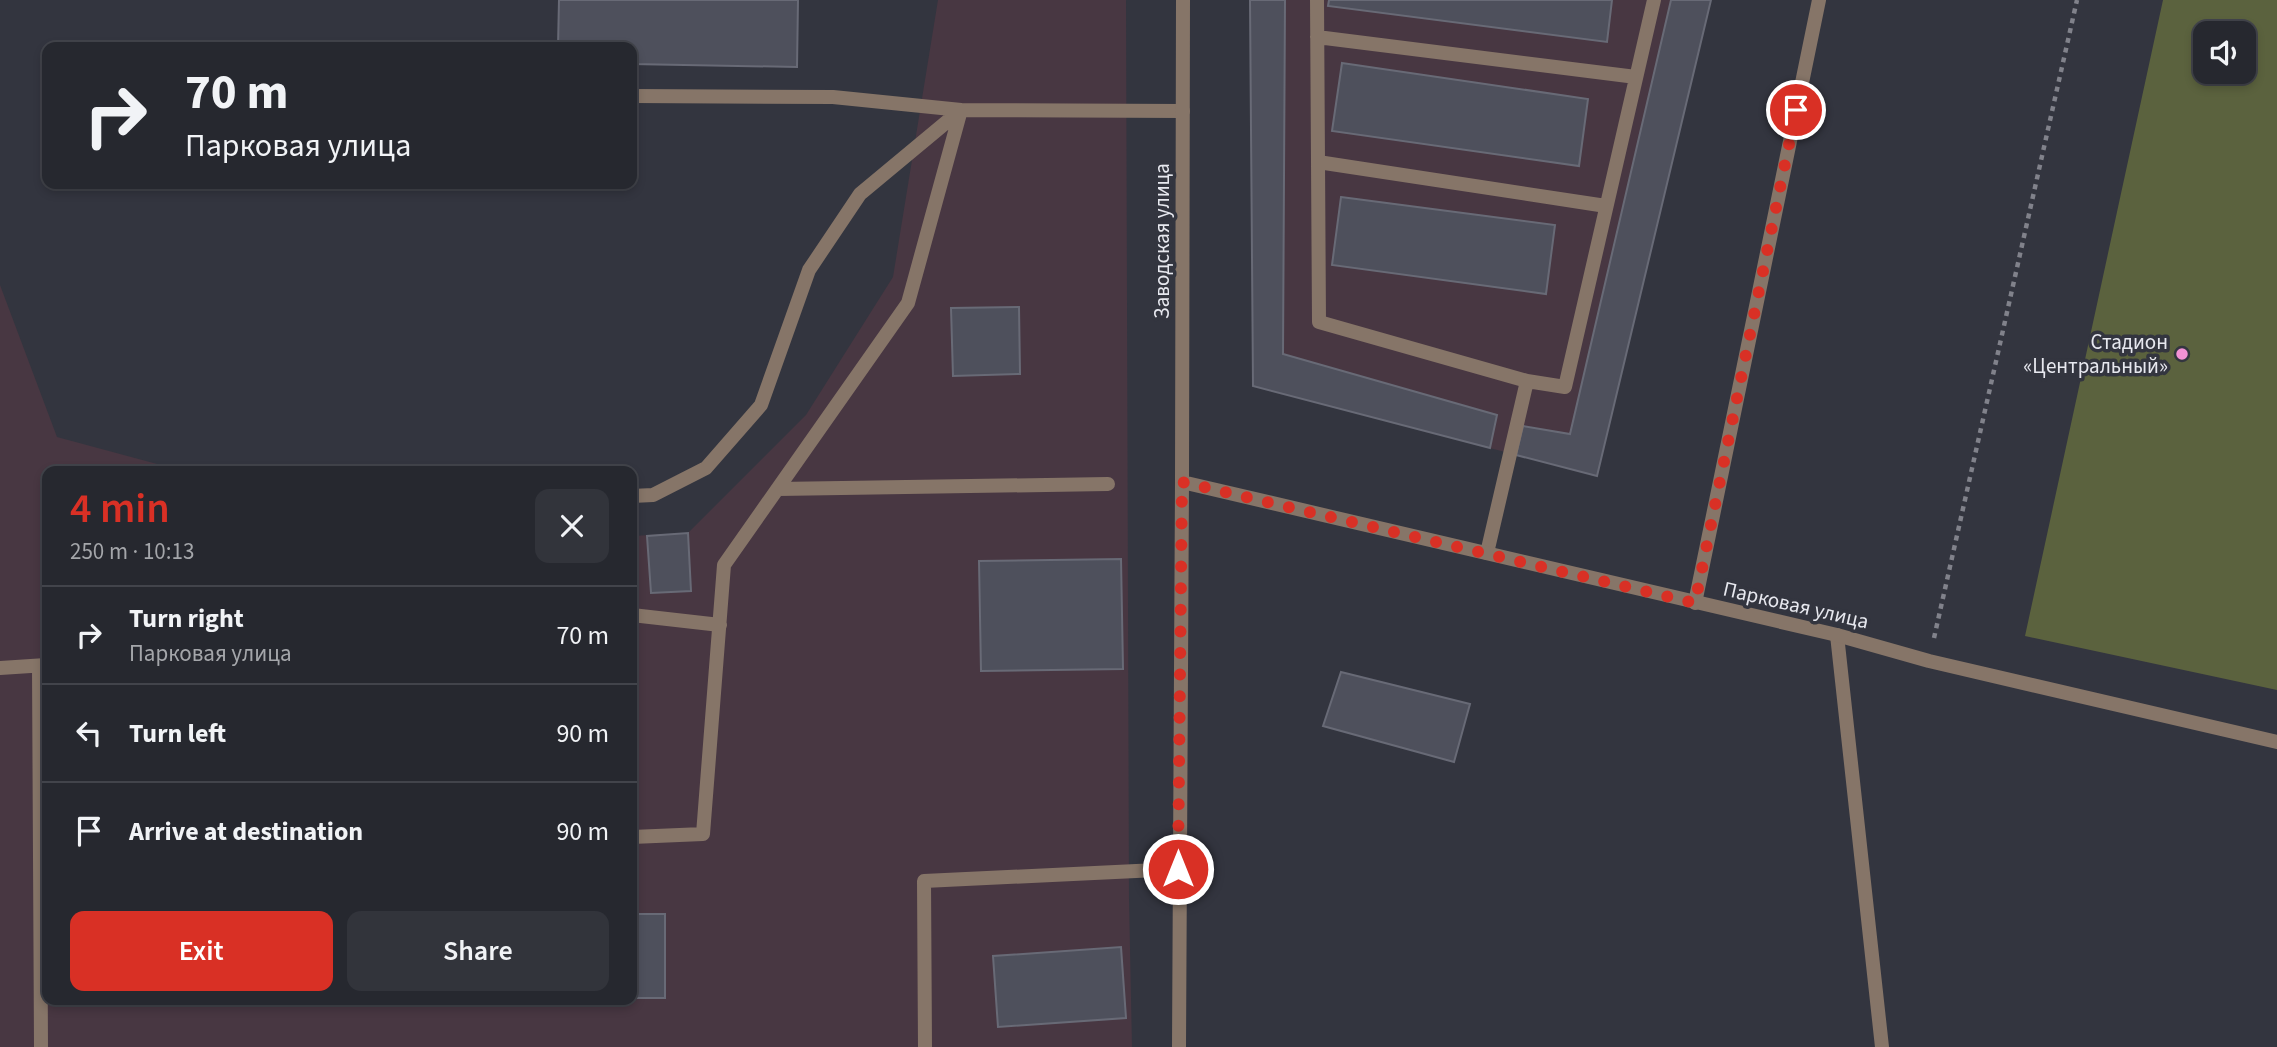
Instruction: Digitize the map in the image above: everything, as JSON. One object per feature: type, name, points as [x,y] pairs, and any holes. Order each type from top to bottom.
[{"type":"street","name":"Заводская улица","points":[[1179,1047],[1183,0]]},
{"type":"street","points":[[1317,0],[1319,322],[1527,381],[1565,387],[1654,0]]},
{"type":"street","points":[[1695,603],[1819,0]]},
{"type":"street","points":[[1317,37],[1636,78]]},
{"type":"street","points":[[637,96],[832,97],[961,110],[1183,111]]},
{"type":"street","points":[[637,837],[704,834],[724,565],[908,303],[961,110]]},
{"type":"street","points":[[637,496],[653,495],[706,468],[761,405],[809,270],[860,194],[961,110]]},
{"type":"street","points":[[1318,162],[1606,206]]},
{"type":"street","points":[[1487,553],[1527,381]]},
{"type":"street","name":"Парковая улица","points":[[1182,482],[1837,635],[1929,661],[2277,742]]},
{"type":"street","points":[[778,489],[1108,484]]},
{"type":"street","points":[[637,616],[720,625]]},
{"type":"street","points":[[1837,635],[1882,1047]]},
{"type":"street","points":[[0,668],[42,666]]},
{"type":"street","points":[[41,1047],[42,856]]},
{"type":"street","points":[[925,1047],[924,881],[1178,869]]},
{"type":"path","points":[[1929,661],[2077,0]]},
{"type":"shaded area","points":[[938,0],[1126,0],[1129,899],[1132,1047],[0,1047],[0,285],[57,437],[164,466],[42,466],[42,1005],[637,1005],[637,536],[688,533],[806,415],[893,277]]},
{"type":"shaded area","points":[[1250,0],[1711,0],[1597,476],[1253,386]]},
{"type":"green space","name":"Стадион «Центральный»","points":[[2163,0],[2277,0],[2277,690],[2025,636]]},
{"type":"building","points":[[559,0],[798,0],[797,67],[637,64],[637,42],[558,42]]},
{"type":"building","points":[[1250,0],[1285,0],[1283,354],[1497,415],[1490,448],[1253,386]]},
{"type":"building","points":[[1329,0],[1612,0],[1607,42],[1328,6]]},
{"type":"building","points":[[1671,0],[1711,0],[1597,476],[1516,455],[1523,426],[1570,434]]},
{"type":"building","points":[[1342,63],[1588,99],[1579,166],[1332,131]]},
{"type":"building","points":[[1341,197],[1555,225],[1546,294],[1332,265]]},
{"type":"building","points":[[1019,307],[1020,374],[953,376],[951,308]]},
{"type":"building","points":[[688,533],[691,591],[651,593],[647,536]]},
{"type":"building","points":[[1121,559],[1123,669],[981,671],[979,561]]},
{"type":"building","points":[[1341,672],[1470,704],[1454,762],[1323,726]]},
{"type":"building","points":[[637,754],[638,817],[637,817]]},
{"type":"building","points":[[637,914],[665,914],[665,998],[637,998]]},
{"type":"building","points":[[1121,947],[1126,1018],[998,1027],[993,956]]},
{"type":"place","name":"Стадион «Центральный»","points":[[2182,354]]},
{"type":"route","points":[[1178,869],[1182,482],[1695,603],[1796,110]]}]
